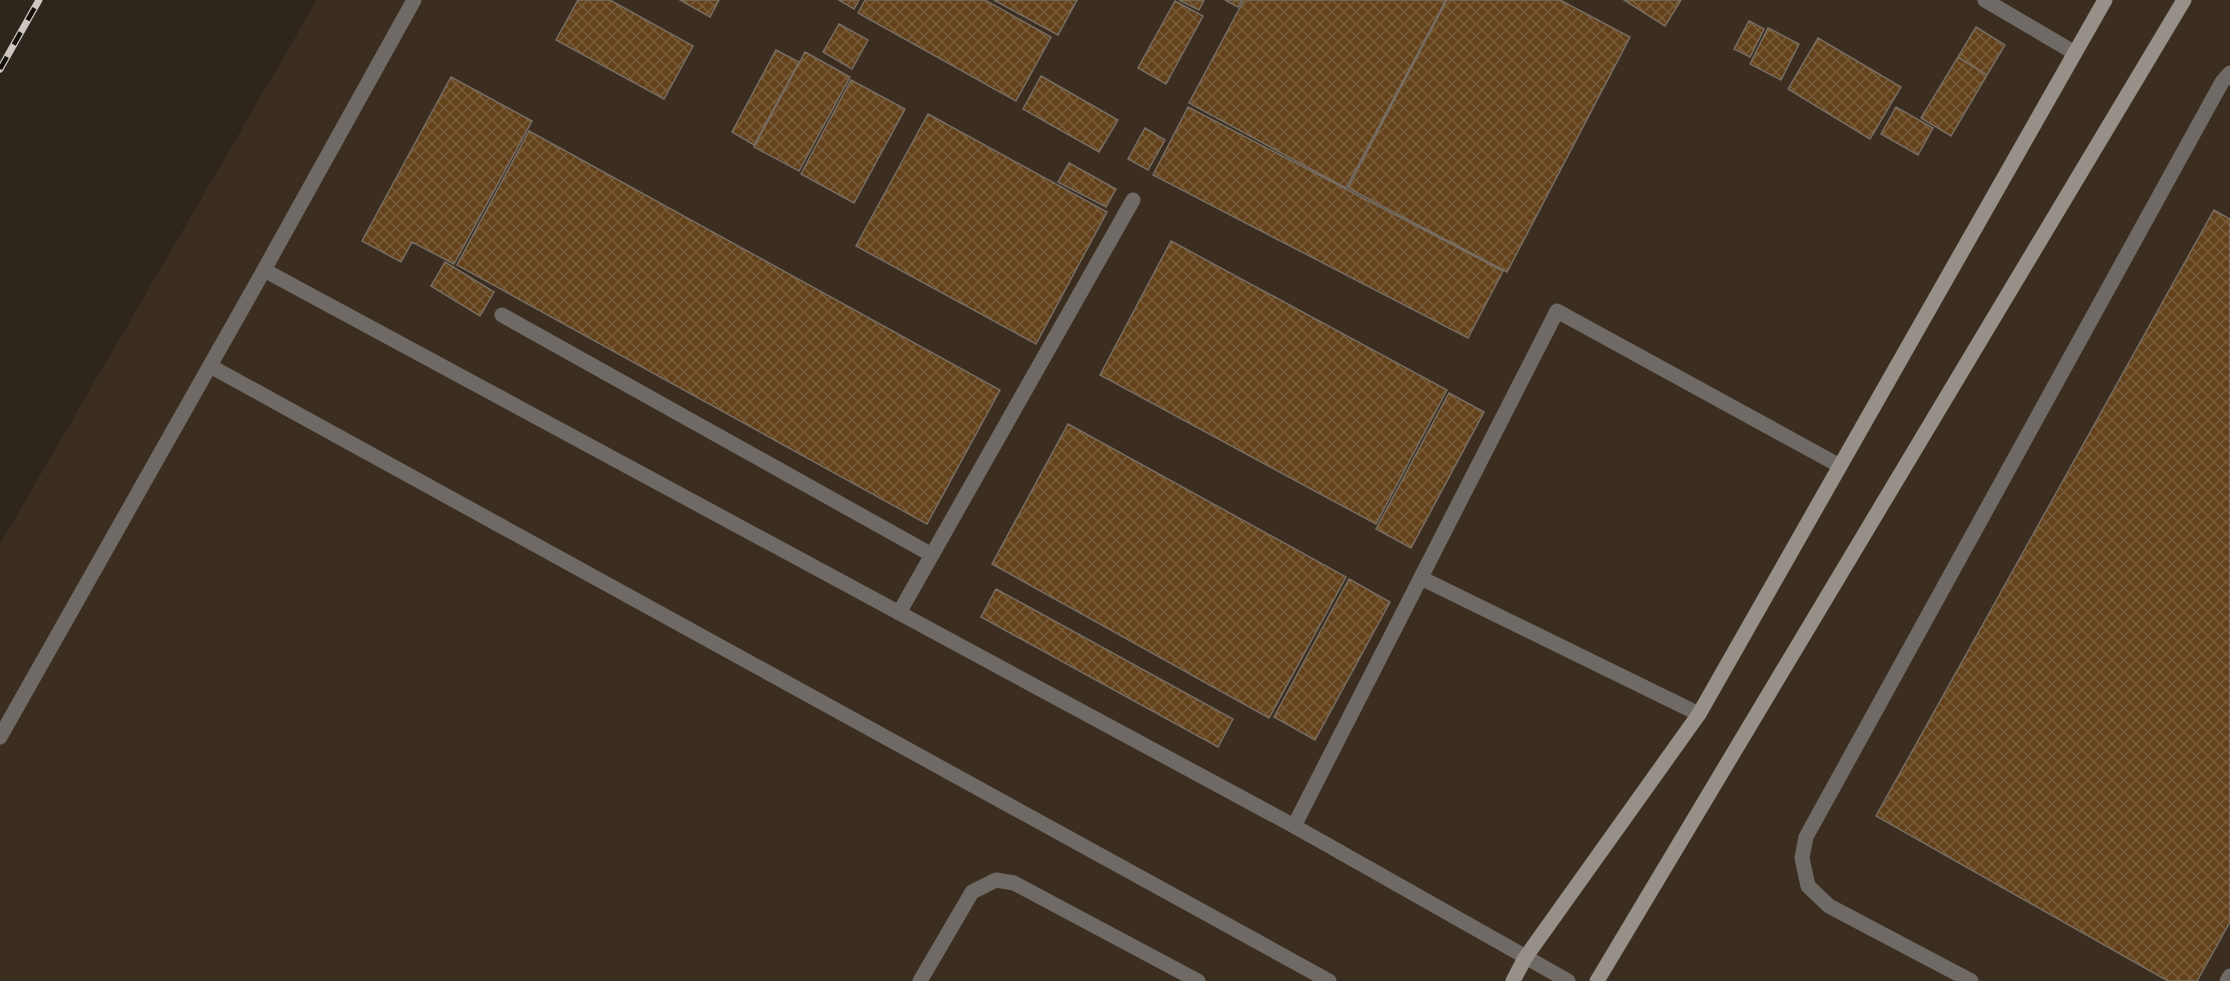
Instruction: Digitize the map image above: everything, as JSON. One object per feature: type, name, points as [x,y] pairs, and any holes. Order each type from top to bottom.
[{"type":"street","points":[[0,736],[414,0]]},
{"type":"street","points":[[1985,0],[2076,53]]},
{"type":"street","points":[[1513,981],[1525,958],[1700,714],[2105,0]]},
{"type":"street","points":[[1597,981],[2184,0]]},
{"type":"street","points":[[1971,981],[1829,906],[1808,886],[1802,858],[1806,837],[2216,92],[2230,73]]},
{"type":"street","points":[[899,613],[1132,200]]},
{"type":"street","points":[[264,270],[1294,826],[1568,981]]},
{"type":"street","points":[[1294,826],[1557,310],[1840,466]]},
{"type":"street","points":[[502,315],[932,555]]},
{"type":"street","points":[[210,366],[1329,981]]},
{"type":"street","points":[[1421,578],[1700,714]]},
{"type":"street","points":[[920,981],[972,892],[996,880],[1014,883],[1198,981]]},
{"type":"street","points":[[2227,981],[2230,976]]},
{"type":"shaded area","points":[[317,0],[2230,0],[2230,981],[0,981],[0,544]]},
{"type":"building","points":[[578,0],[610,0],[693,46],[664,99],[556,40]]},
{"type":"building","points":[[680,0],[719,0],[710,17]]},
{"type":"building","points":[[839,0],[859,0],[854,9]]},
{"type":"building","points":[[865,0],[985,0],[1051,37],[1016,101],[858,13]]},
{"type":"building","points":[[994,0],[1077,0],[1058,35]]},
{"type":"building","points":[[1179,0],[1204,0],[1199,10]]},
{"type":"building","points":[[1225,0],[1242,0],[1238,7]]},
{"type":"building","points":[[1244,0],[1446,0],[1346,188],[1189,103]]},
{"type":"building","points":[[1447,0],[1560,0],[1630,37],[1507,272],[1348,188]]},
{"type":"building","points":[[1624,0],[1681,0],[1665,26]]},
{"type":"building","points":[[1175,1],[1203,16],[1166,84],[1138,68]]},
{"type":"building","points":[[1749,21],[1764,29],[1750,57],[1734,49]]},
{"type":"building","points":[[839,24],[868,40],[852,69],[823,52]]},
{"type":"building","points":[[1976,27],[2005,45],[1987,75],[1958,57]]},
{"type":"building","points":[[1768,28],[1799,44],[1781,80],[1750,64]]},
{"type":"building","points":[[1818,38],[1901,87],[1870,139],[1788,89]]},
{"type":"building","points":[[776,50],[799,62],[754,145],[732,132]]},
{"type":"building","points":[[805,52],[850,77],[799,171],[754,147]]},
{"type":"building","points":[[1958,57],[1987,75],[1951,136],[1921,118]]},
{"type":"building","points":[[1041,76],[1118,120],[1099,152],[1023,109]]},
{"type":"building","points":[[451,77],[532,121],[454,264],[412,242],[401,262],[362,241]]},
{"type":"building","points":[[851,80],[905,109],[854,203],[801,174]]},
{"type":"building","points":[[1188,107],[1503,271],[1468,338],[1153,175]]},
{"type":"building","points":[[1896,107],[1933,128],[1918,155],[1881,134]]},
{"type":"building","points":[[928,114],[1107,212],[1036,344],[856,246]]},
{"type":"building","points":[[1145,128],[1165,140],[1148,170],[1128,159]]},
{"type":"building","points":[[529,131],[1000,390],[927,524],[457,265]]},
{"type":"building","points":[[1069,163],[1116,189],[1106,207],[1058,182]]},
{"type":"building","points":[[2214,210],[2230,219],[2230,922],[2197,981],[2168,981],[1876,816]]},
{"type":"building","points":[[1171,241],[1447,390],[1376,524],[1100,375]]},
{"type":"building","points":[[445,262],[494,292],[480,316],[431,286]]},
{"type":"building","points":[[1449,393],[1484,412],[1411,548],[1376,529]]},
{"type":"building","points":[[1068,424],[1346,577],[1269,718],[992,564]]},
{"type":"building","points":[[1349,579],[1390,602],[1315,740],[1274,717]]},
{"type":"building","points":[[996,589],[1233,719],[1218,747],[981,617]]},
{"type":"railway","points":[[0,69],[39,0]]}]
